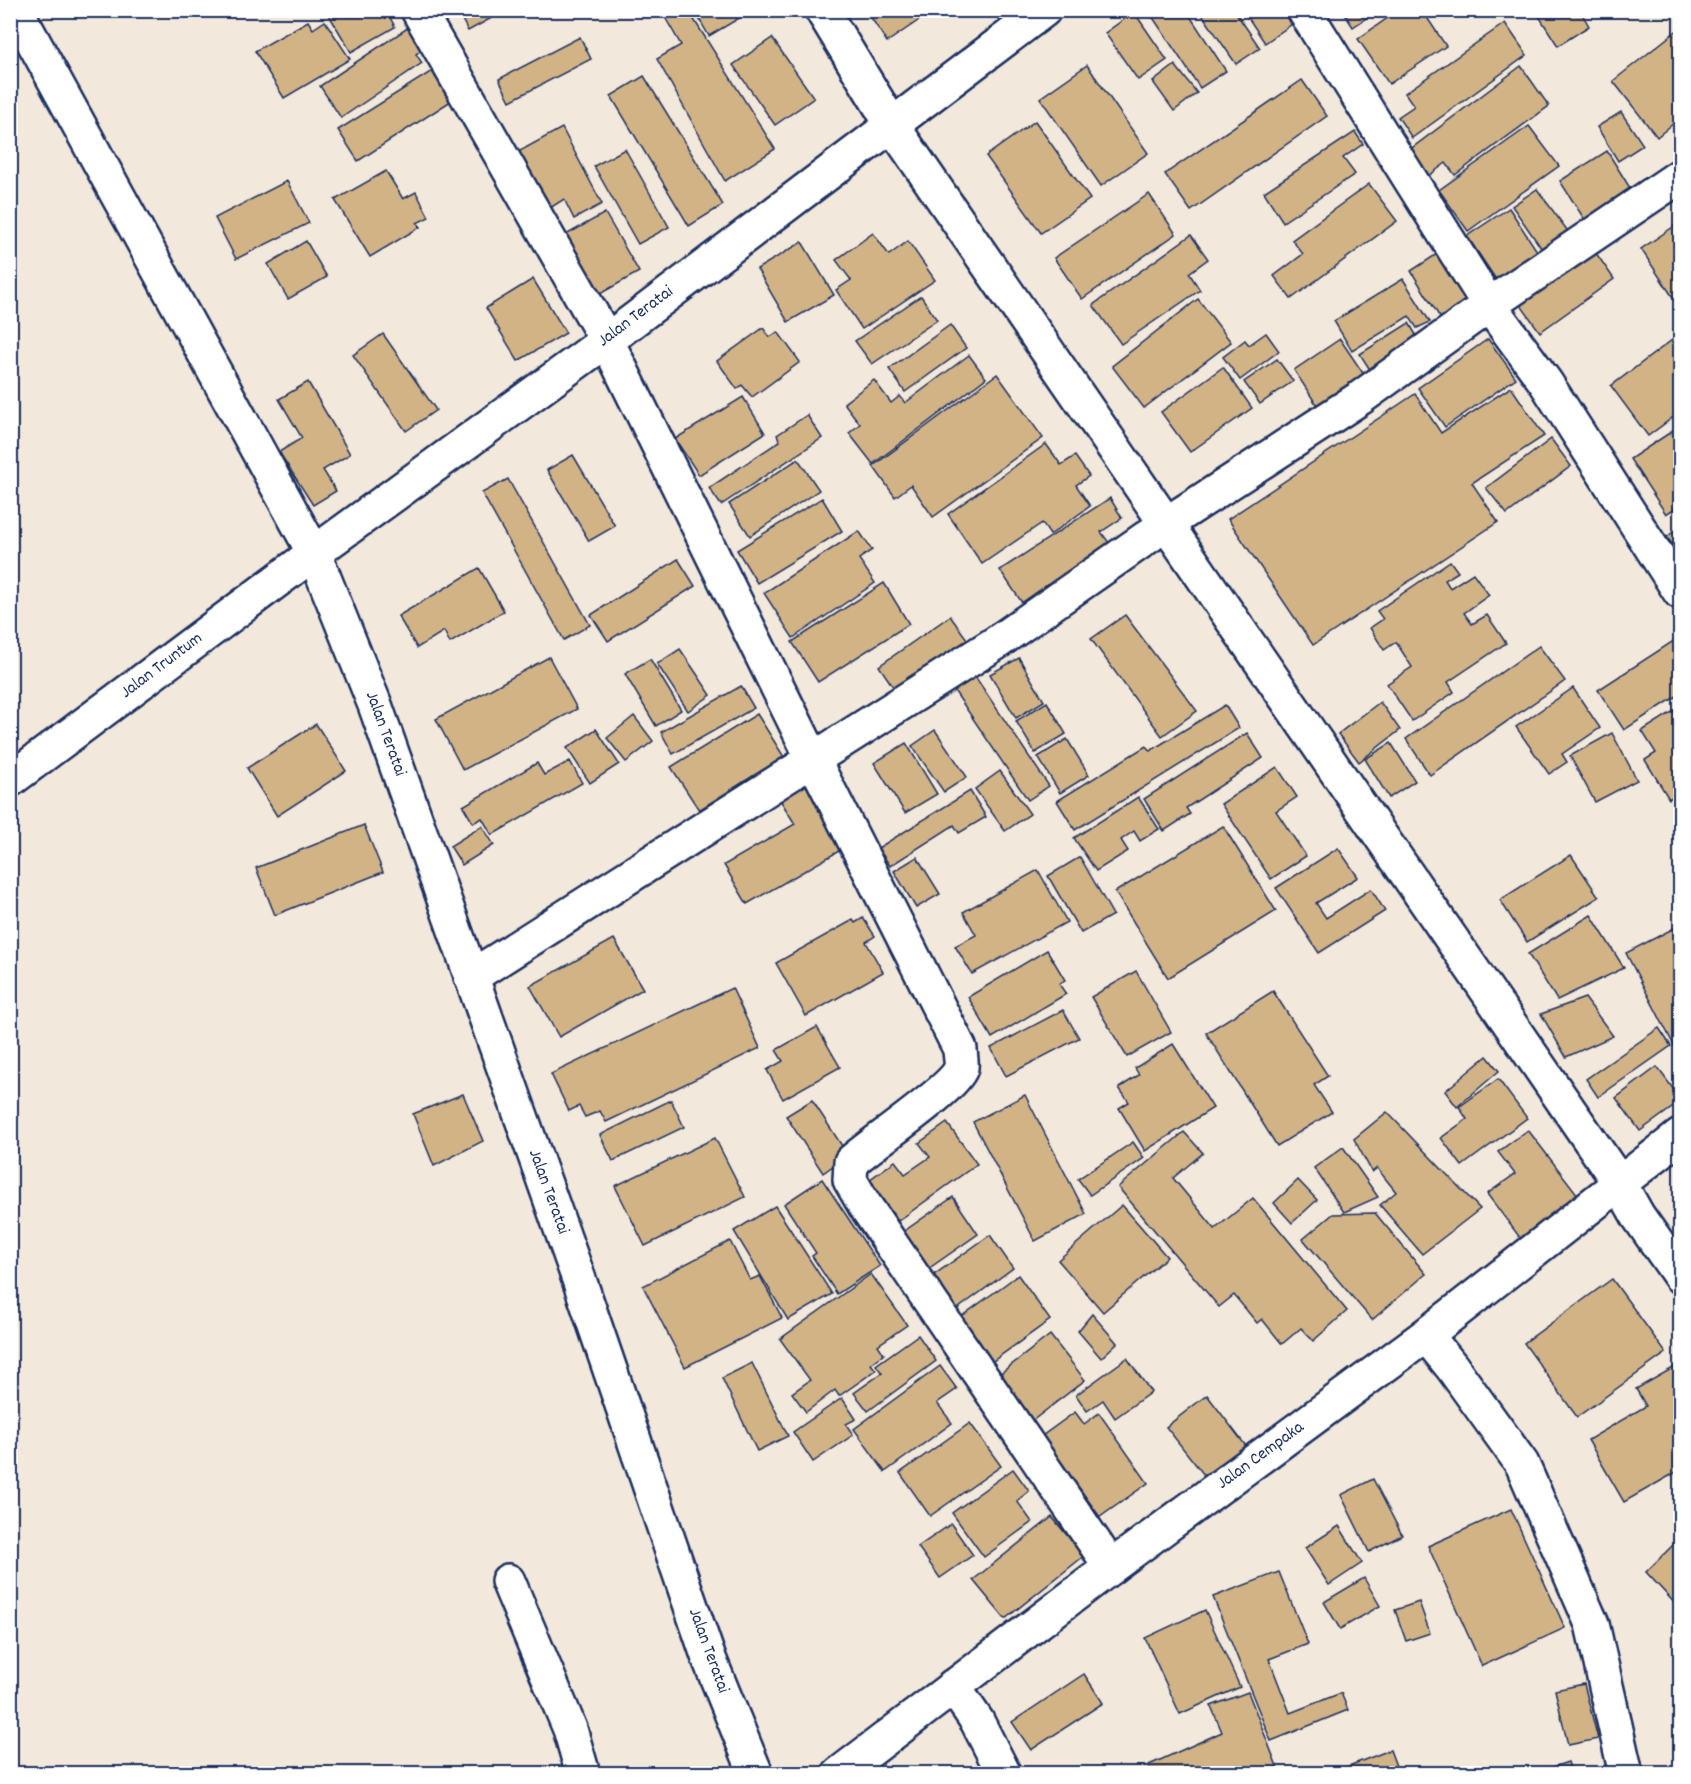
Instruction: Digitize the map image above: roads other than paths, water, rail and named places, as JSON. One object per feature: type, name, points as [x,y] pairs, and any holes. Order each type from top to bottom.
[{"type":"street","points":[[16,10],[314,553]]},
{"type":"street","points":[[418,10],[606,339],[813,759],[960,1049],[962,1066],[957,1075],[942,1091],[851,1162],[850,1180],[864,1204],[1111,1567]]},
{"type":"street","points":[[822,10],[892,125],[1620,1184],[1680,1276]]},
{"type":"street","name":"Jalan Teratai","points":[[756,1773],[708,1656],[582,1288],[375,705],[314,553],[606,339],[1044,10]]},
{"type":"street","points":[[1304,10],[1489,305],[1546,383],[1680,592]]},
{"type":"street","points":[[471,977],[996,643],[1166,524],[1359,398],[1489,305],[1680,176]]},
{"type":"street","name":"Jalan Truntum","points":[[10,780],[314,553]]},
{"type":"street","name":"Jalan Cempaka","points":[[839,1773],[1111,1567],[1426,1335],[1680,1136]]},
{"type":"street","points":[[1426,1335],[1522,1464],[1592,1624],[1626,1773]]},
{"type":"street","points":[[508,1581],[570,1730],[584,1773]]},
{"type":"street","points":[[953,1686],[991,1747]]}]
